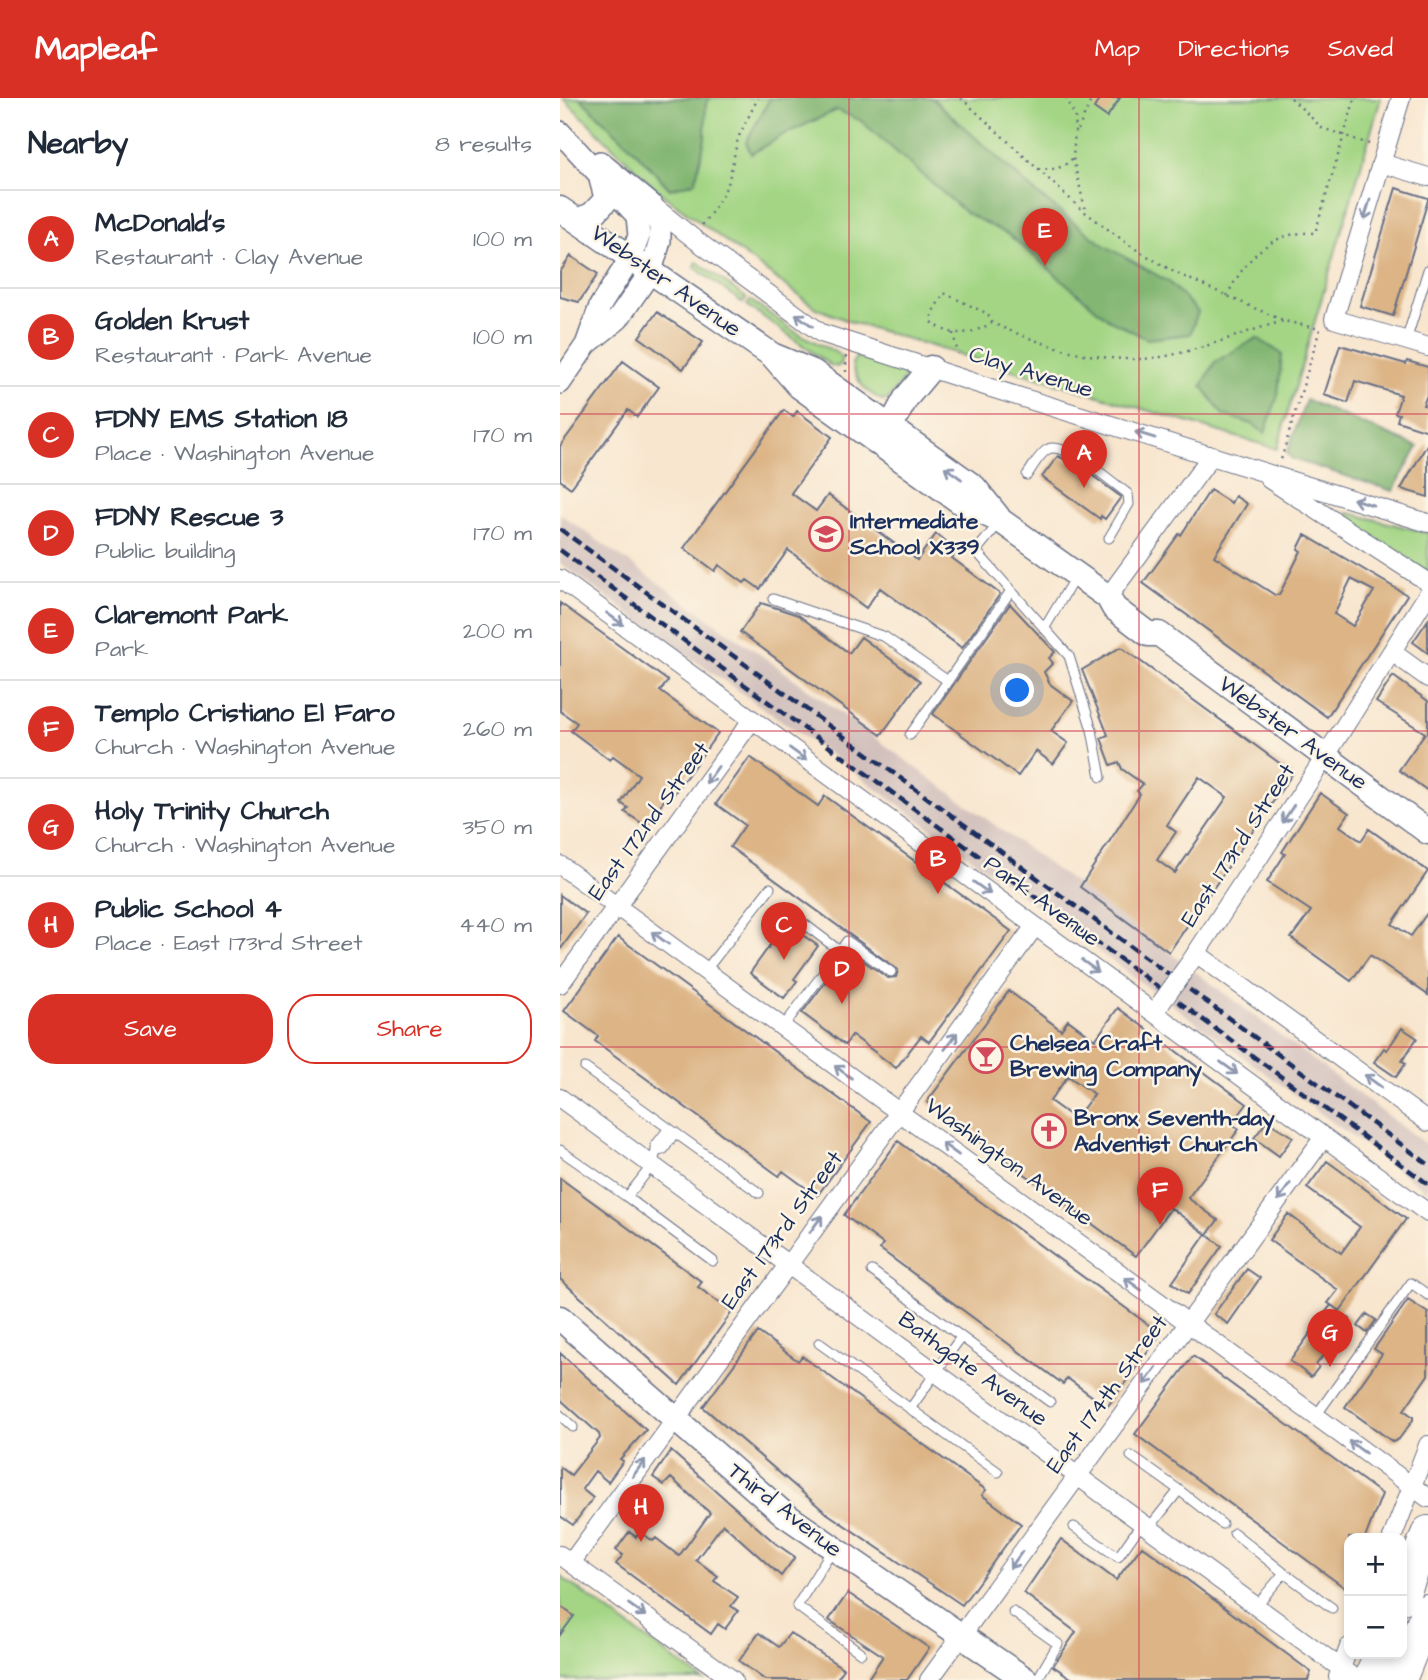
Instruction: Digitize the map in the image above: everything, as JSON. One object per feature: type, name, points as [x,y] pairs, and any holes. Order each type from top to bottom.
[{"type":"highway","points":[[1403,1596],[1428,1532]]},
{"type":"highway","points":[[1400,1680],[1428,1610]]},
{"type":"highway","points":[[1349,1676],[1373,1659]]},
{"type":"main road","points":[[569,215],[592,215],[607,199],[602,181]]},
{"type":"main road","name":"Webster Avenue","points":[[569,215],[772,355],[799,386],[885,436],[962,503],[1001,521],[1108,597],[1121,596],[1130,602],[1157,622],[1159,634],[1428,832]]},
{"type":"main road","points":[[885,436],[906,398],[931,368]]},
{"type":"main road","name":"Third Avenue","points":[[560,1318],[784,1514],[1026,1680]]},
{"type":"street","points":[[1401,98],[1334,319],[1428,347]]},
{"type":"street","name":"Clay Avenue","points":[[567,138],[602,181],[636,216],[641,264]]},
{"type":"street","name":"Clay Avenue","points":[[567,138],[609,168],[693,238],[821,333],[1428,523]]},
{"type":"street","points":[[1381,163],[1428,177]]},
{"type":"street","points":[[560,383],[586,345],[618,319],[641,264],[660,241],[660,227],[652,205]]},
{"type":"street","points":[[1108,597],[1212,456]]},
{"type":"street","points":[[1253,468],[1428,582]]},
{"type":"street","name":"Park Avenue","points":[[560,579],[1034,926],[1158,1008],[1324,1137],[1428,1213]]},
{"type":"street","name":"East 173rd Street","points":[[1158,1008],[1325,757],[1428,594]]},
{"type":"street","points":[[1392,652],[1428,678]]},
{"type":"street","name":"East 172nd Street","points":[[560,984],[752,720]]},
{"type":"street","name":"Washington Avenue","points":[[560,865],[1428,1498]]},
{"type":"street","name":"East 173rd Street","points":[[565,1559],[674,1420],[1034,926]]},
{"type":"street","points":[[1194,957],[1428,1122]]},
{"type":"street","name":"Bathgate Avenue","points":[[560,1098],[654,1158],[788,1264],[1357,1680]]},
{"type":"street","name":"East 174th Street","points":[[929,1680],[1324,1137]]},
{"type":"street","points":[[1394,1533],[1428,1445]]},
{"type":"street","points":[[565,1559],[733,1680]]},
{"type":"lane","points":[[1406,341],[1428,270]]},
{"type":"lane","points":[[1027,475],[1044,452],[1052,447],[1067,450],[1128,494],[1129,505],[1109,538]]},
{"type":"lane","points":[[1001,521],[976,551],[1069,656],[1091,730],[1101,776]]},
{"type":"lane","points":[[1044,628],[1076,575]]},
{"type":"lane","points":[[910,735],[1010,592]]},
{"type":"lane","points":[[773,599],[885,637],[948,681]]},
{"type":"lane","points":[[705,971],[770,888]]},
{"type":"lane","points":[[799,920],[839,951]]},
{"type":"lane","points":[[783,1027],[847,941],[891,972]]},
{"type":"lane","points":[[585,1068],[759,1193]]},
{"type":"lane","points":[[627,1196],[654,1158],[656,1145],[672,1130]]},
{"type":"lane","points":[[560,1150],[627,1196],[713,1261]]},
{"type":"lane","points":[[872,1271],[1050,1402]]},
{"type":"lane","points":[[1315,1417],[1411,1283],[1428,1296]]},
{"type":"lane","points":[[910,1409],[961,1337]]},
{"type":"lane","points":[[819,1343],[998,1472]]},
{"type":"lane","points":[[560,1415],[573,1427]]},
{"type":"lane","points":[[1131,1456],[1222,1524]]},
{"type":"lane","points":[[1074,1527],[1118,1557],[1179,1490]]},
{"type":"lane","points":[[1234,1533],[1332,1608]]},
{"type":"lane","points":[[833,1549],[797,1606],[861,1653]]},
{"type":"lane","points":[[1256,1606],[1284,1573]]},
{"type":"lane","points":[[1013,1612],[1058,1644],[1037,1680]]},
{"type":"path","points":[[700,229],[728,184],[738,138],[758,98]]},
{"type":"path","points":[[961,98],[1086,213],[1157,262],[1284,321],[1320,329],[1281,460]]},
{"type":"path","points":[[1066,98],[1076,119],[1073,158],[1086,213]]},
{"type":"path","points":[[1076,133],[1092,98]]},
{"type":"path","points":[[1291,98],[1322,128],[1370,144]]},
{"type":"path","points":[[1227,296],[1248,260],[1263,247],[1275,239],[1292,234],[1315,233],[1355,98]]},
{"type":"path","points":[[1037,169],[1064,167],[1073,158]]},
{"type":"path","points":[[992,323],[964,334],[953,333],[932,322],[932,313],[944,293],[988,314],[992,323],[1021,336],[1064,350],[1126,358],[1153,358],[1175,354],[1284,321]]},
{"type":"path","points":[[953,333],[958,354]]},
{"type":"path","points":[[846,353],[846,379]]},
{"type":"shaded area","points":[[560,514],[771,662],[1169,952],[1428,1146],[1428,1192],[821,748],[672,645],[560,563]]},
{"type":"green space","points":[[563,98],[1381,98],[1277,449],[851,322],[816,308],[659,192]]},
{"type":"green space","points":[[580,98],[711,98],[706,103],[705,139],[695,182],[670,189]]},
{"type":"green space","points":[[770,98],[932,98],[1036,193],[1102,244],[1169,282],[1198,312],[1190,334],[1147,339],[1108,319],[1009,235],[966,213],[860,120],[837,110],[783,135],[751,154],[746,142]]},
{"type":"green space","points":[[697,262],[746,298],[743,303],[694,267]]},
{"type":"green space","points":[[750,300],[795,332],[837,353],[841,357],[841,364],[837,367],[830,365],[747,305]]},
{"type":"green space","points":[[1257,338],[1282,354],[1278,395],[1265,433],[1252,424],[1223,415],[1202,386],[1215,362]]},
{"type":"green space","points":[[856,357],[907,375],[884,401],[872,395],[860,382],[852,364]]},
{"type":"green space","points":[[1306,400],[1418,447],[1393,491],[1292,459],[1287,453]]},
{"type":"green space","points":[[1344,513],[1428,533],[1428,571],[1343,517]]},
{"type":"green space","points":[[560,1576],[703,1680],[560,1680]]},
{"type":"building","points":[[1100,98],[1120,98],[1107,117],[1094,108]]},
{"type":"building","points":[[1396,188],[1428,200],[1393,316],[1360,306]]},
{"type":"building","points":[[571,256],[598,274],[579,302],[560,297],[560,272]]},
{"type":"building","points":[[657,312],[703,342],[683,369],[639,337]]},
{"type":"building","points":[[1340,345],[1406,364],[1407,361],[1428,367],[1428,393],[1423,405],[1428,406],[1428,431],[1397,421],[1399,414],[1395,413],[1401,395],[1355,381],[1348,403],[1324,395]]},
{"type":"building","points":[[623,361],[659,387],[637,417],[628,410],[571,488],[560,480],[560,446]]},
{"type":"building","points":[[784,410],[793,417],[797,411],[832,437],[791,493],[816,511],[828,495],[917,560],[936,534],[958,550],[952,558],[1000,594],[962,648],[880,588],[866,608],[788,550],[760,589],[747,580],[744,583],[719,565],[715,571],[684,548]]},
{"type":"building","points":[[1428,443],[1428,497],[1401,489]]},
{"type":"building","points":[[1058,456],[1085,470],[1121,497],[1105,519],[1101,516],[1100,519],[1042,477]]},
{"type":"building","points":[[1210,490],[1231,503],[1235,496],[1247,504],[1214,556],[1275,595],[1279,595],[1301,551],[1298,549],[1305,535],[1407,595],[1327,717],[1143,583],[1179,534],[1181,535]],"holes":[[[1351,579],[1374,591],[1353,626],[1334,614]]]},
{"type":"building","points":[[560,603],[668,681],[660,691],[718,733],[668,802],[665,799],[646,826],[625,812],[628,808],[621,803],[639,775],[613,756],[610,760],[571,731],[577,723],[560,711]]},
{"type":"building","points":[[761,603],[798,615],[849,653],[861,637],[920,681],[881,735],[740,632]]},
{"type":"building","points":[[1010,604],[1055,652],[1049,658],[1053,663],[1044,672],[1050,684],[1073,701],[1051,731],[1068,743],[1053,764],[1036,751],[1018,776],[933,714]]},
{"type":"building","points":[[1428,620],[1428,653],[1413,642]]},
{"type":"building","points":[[1121,647],[1293,773],[1169,952],[1080,887],[1140,794],[1137,791],[1143,784],[1122,769],[1119,762],[1111,765],[1101,738],[1108,735],[1082,670]],"holes":[[[1199,777],[1227,797],[1175,873],[1157,860],[1176,832],[1167,825]]]},
{"type":"building","points":[[1393,676],[1428,701],[1428,791],[1399,770],[1425,733],[1376,702]]},
{"type":"building","points":[[750,757],[818,806],[825,796],[1011,931],[929,1042],[921,1036],[896,1068],[852,1035],[845,1045],[802,1013],[849,951],[888,978],[896,977],[898,970],[730,847],[745,825],[716,804]]},
{"type":"building","points":[[1320,793],[1349,813],[1340,826],[1361,841],[1369,829],[1428,871],[1392,924],[1411,936],[1428,912],[1428,995],[1370,955],[1351,981],[1291,938],[1311,911],[1267,882],[1285,854],[1282,852]]},
{"type":"building","points":[[560,895],[586,914],[560,950]]},
{"type":"building","points":[[786,923],[818,946],[784,998],[750,973]]},
{"type":"building","points":[[618,937],[871,1122],[817,1196],[783,1171],[779,1176],[595,1041],[598,1036],[564,1011]]},
{"type":"building","points":[[1009,991],[1061,1030],[1068,1020],[1095,1040],[1118,1008],[1247,1104],[1232,1124],[1239,1129],[1188,1198],[1218,1220],[1207,1235],[1222,1246],[1188,1294],[1172,1283],[1206,1234],[1171,1208],[1136,1256],[927,1102]],"holes":[[[1068,1076],[1094,1094],[1075,1119],[1050,1101]]]},
{"type":"building","points":[[1402,1028],[1417,1038],[1402,1061],[1406,1063],[1396,1077],[1374,1062],[1384,1048],[1387,1050]]},
{"type":"building","points":[[1267,1121],[1293,1137],[1279,1156],[1254,1138]]},
{"type":"building","points":[[898,1141],[1161,1334],[1107,1407],[1067,1378],[1063,1384],[880,1249],[883,1244],[844,1215]]},
{"type":"building","points":[[1327,1161],[1406,1219],[1340,1311],[1328,1303],[1338,1290],[1269,1240],[1288,1214],[1341,1253],[1360,1227],[1307,1188]]},
{"type":"building","points":[[560,1178],[702,1282],[698,1287],[732,1312],[679,1385],[560,1279]]},
{"type":"building","points":[[1247,1269],[1260,1278],[1228,1324],[1214,1314]]},
{"type":"building","points":[[1408,1300],[1428,1313],[1428,1375],[1404,1410],[1413,1420],[1399,1439],[1393,1442],[1345,1407],[1382,1354],[1374,1349]]},
{"type":"building","points":[[1331,1305],[1350,1319],[1316,1365],[1319,1367],[1311,1377],[1290,1361]]},
{"type":"building","points":[[1367,1314],[1376,1320],[1367,1333],[1358,1326]]},
{"type":"building","points":[[758,1332],[798,1361],[802,1356],[986,1490],[982,1495],[1021,1524],[962,1605],[825,1512],[703,1407]]},
{"type":"building","points":[[560,1353],[646,1430],[620,1459],[623,1461],[608,1482],[595,1471],[582,1489],[593,1498],[573,1525],[560,1516],[560,1467],[571,1475],[600,1438],[599,1434],[560,1399]]},
{"type":"building","points":[[1193,1356],[1382,1494],[1367,1533],[1344,1533],[1344,1587],[1135,1434]]},
{"type":"building","points":[[671,1451],[775,1543],[795,1557],[781,1576],[723,1524],[696,1560],[718,1576],[714,1581],[738,1597],[731,1606],[738,1611],[725,1629],[718,1624],[711,1634],[616,1564],[623,1555],[616,1550],[629,1532],[636,1537],[640,1532],[653,1541],[656,1538],[679,1556],[710,1513],[671,1478],[664,1485],[653,1477]]},
{"type":"building","points":[[1061,1539],[1116,1580],[1142,1546],[1311,1672],[1308,1680],[1074,1680],[1053,1666],[1076,1632],[1024,1593]]},
{"type":"building","points":[[848,1593],[929,1648],[907,1680],[867,1680],[883,1656],[829,1620]]},
{"type":"building","points":[[560,1606],[574,1616],[560,1635]]},
{"type":"building","points":[[759,1633],[779,1647],[790,1633],[844,1669],[836,1680],[765,1680],[739,1661]]},
{"type":"railway","points":[[560,529],[1428,1164]]},
{"type":"railway","points":[[560,550],[1428,1184]]},
{"type":"place","name":"Claremont Park","points":[[1045,266]]},
{"type":"place","name":"McDonald's","points":[[1084,488]]},
{"type":"place","name":"Intermediate School X339","points":[[826,534]]},
{"type":"place","name":"Golden Krust","points":[[938,894]]},
{"type":"place","name":"FDNY EMS Station 18","points":[[784,960]]},
{"type":"place","name":"FDNY Rescue 3","points":[[842,1004]]},
{"type":"place","name":"Chelsea Craft Brewing Company","points":[[986,1056]]},
{"type":"place","name":"Bronx Seventh-day Adventist Church","points":[[1049,1131]]},
{"type":"place","name":"Templo Cristiano El Faro","points":[[1160,1225]]},
{"type":"place","name":"Holy Trinity Church","points":[[1330,1367]]},
{"type":"place","name":"Public School 4","points":[[641,1542]]}]
